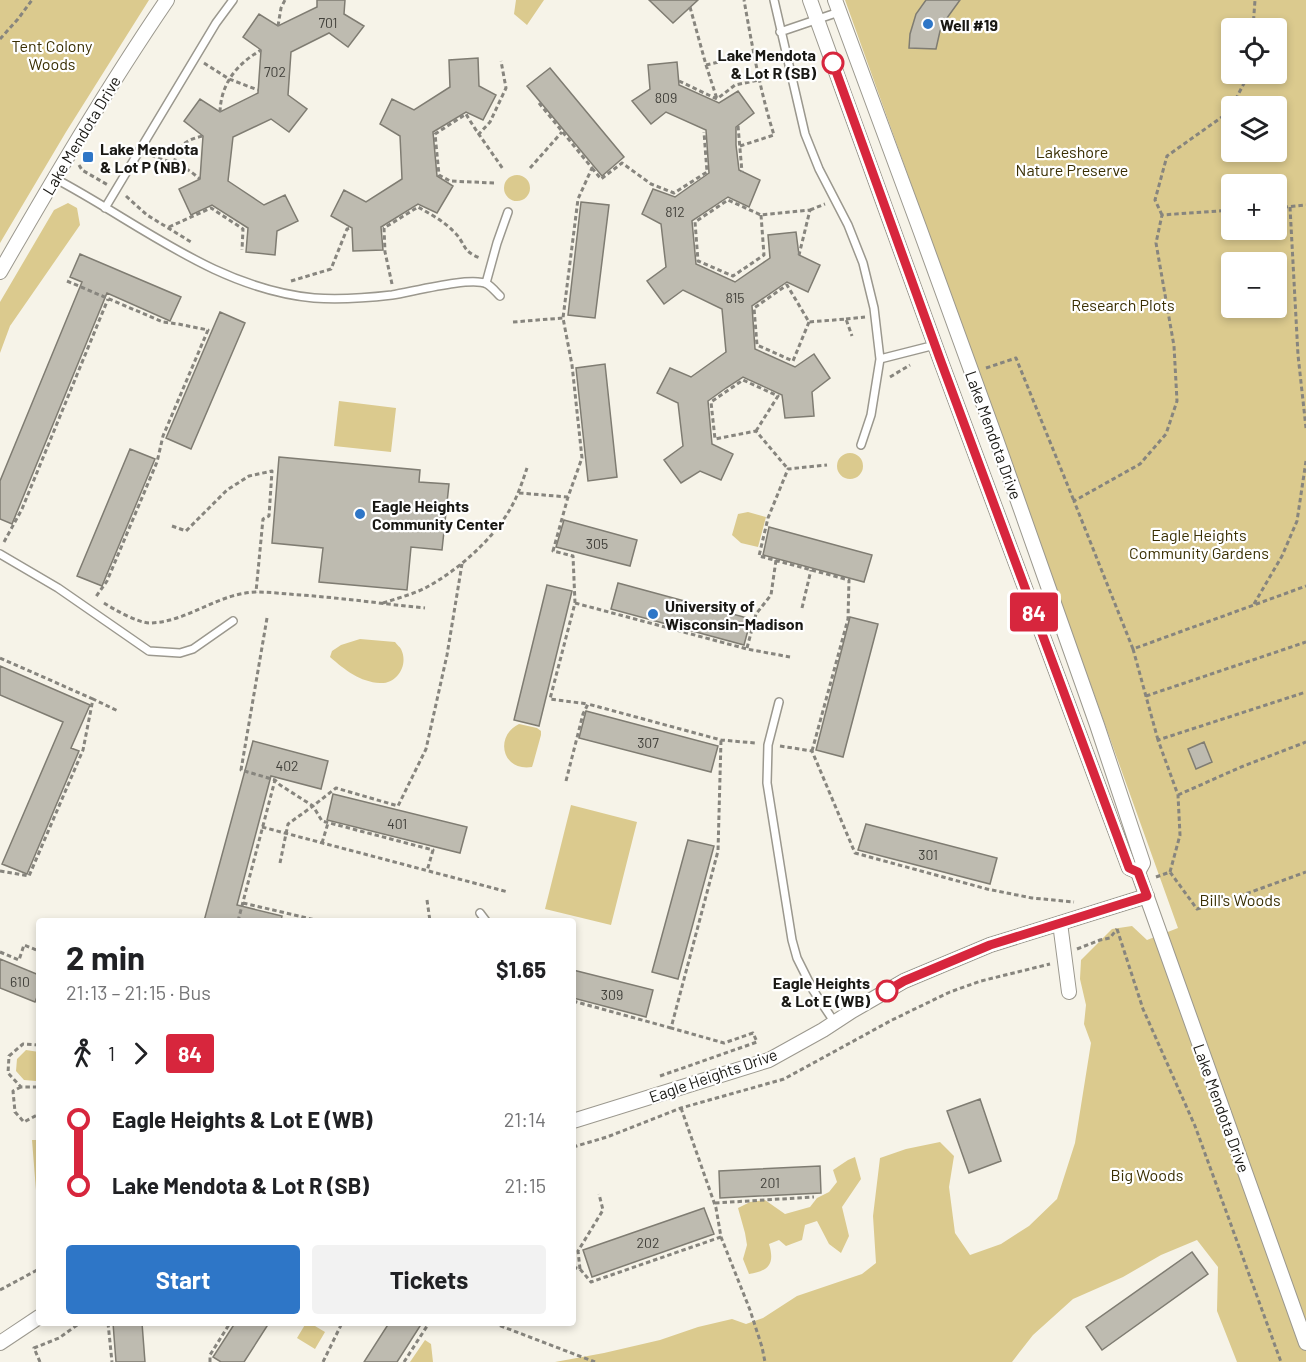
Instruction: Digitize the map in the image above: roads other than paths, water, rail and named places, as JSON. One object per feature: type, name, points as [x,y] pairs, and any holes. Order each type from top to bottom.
[{"type":"street","name":"Lake Mendota Drive","points":[[0,272],[132,50],[167,0]]},
{"type":"street","name":"Lake Mendota Drive","points":[[810,0],[1129,868],[1140,877],[1306,1343]]},
{"type":"street","name":"Lake Mendota Drive","points":[[837,6],[920,226],[1097,725],[1143,863],[1140,877]]},
{"type":"street","name":"Eagle Heights Drive","points":[[576,1120],[769,1060],[824,1030],[904,981],[990,945],[1147,896]]},
{"type":"street","points":[[1060,923],[1069,992]]},
{"type":"street","points":[[0,1343],[36,1319]]},
{"type":"lane","points":[[105,208],[216,24],[233,0]]},
{"type":"lane","points":[[774,0],[805,134],[819,169],[852,234],[863,263],[875,316],[880,359],[871,415],[861,445]]},
{"type":"lane","points":[[780,33],[818,20],[837,6]]},
{"type":"lane","points":[[54,178],[183,254],[246,283],[276,291],[312,298],[351,300],[394,295],[470,281],[486,284],[500,296]]},
{"type":"lane","points":[[486,284],[508,212]]},
{"type":"lane","points":[[880,359],[935,345]]},
{"type":"lane","points":[[0,554],[58,588],[149,651],[180,654],[194,649],[233,621]]},
{"type":"lane","points":[[779,702],[768,745],[767,783],[792,940],[797,958],[813,990],[835,1023]]},
{"type":"lane","points":[[480,913],[484,918]]},
{"type":"place","name":"Well #19","points":[[928,24]]},
{"type":"place","name":"Lake Mendota & Lot R (SB)","points":[[833,63]]},
{"type":"place","name":"Lake Mendota & Lot P (NB)","points":[[88,157]]},
{"type":"place","name":"Eagle Heights Community Center","points":[[360,514]]},
{"type":"place","name":"University of Wisconsin-Madison","points":[[653,614]]},
{"type":"place","name":"Eagle Heights & Lot E (WB)","points":[[887,991]]},
{"type":"park label","name":"Tent Colony Woods","points":[[52,54]]},
{"type":"park label","name":"Lakeshore Nature Preserve","points":[[1072,160]]},
{"type":"park label","name":"Research Plots","points":[[1123,304]]},
{"type":"park label","name":"Eagle Heights Community Gardens","points":[[1199,543]]},
{"type":"park label","name":"Bill's Woods","points":[[1240,899]]},
{"type":"park label","name":"Big Woods","points":[[1147,1174]]}]
